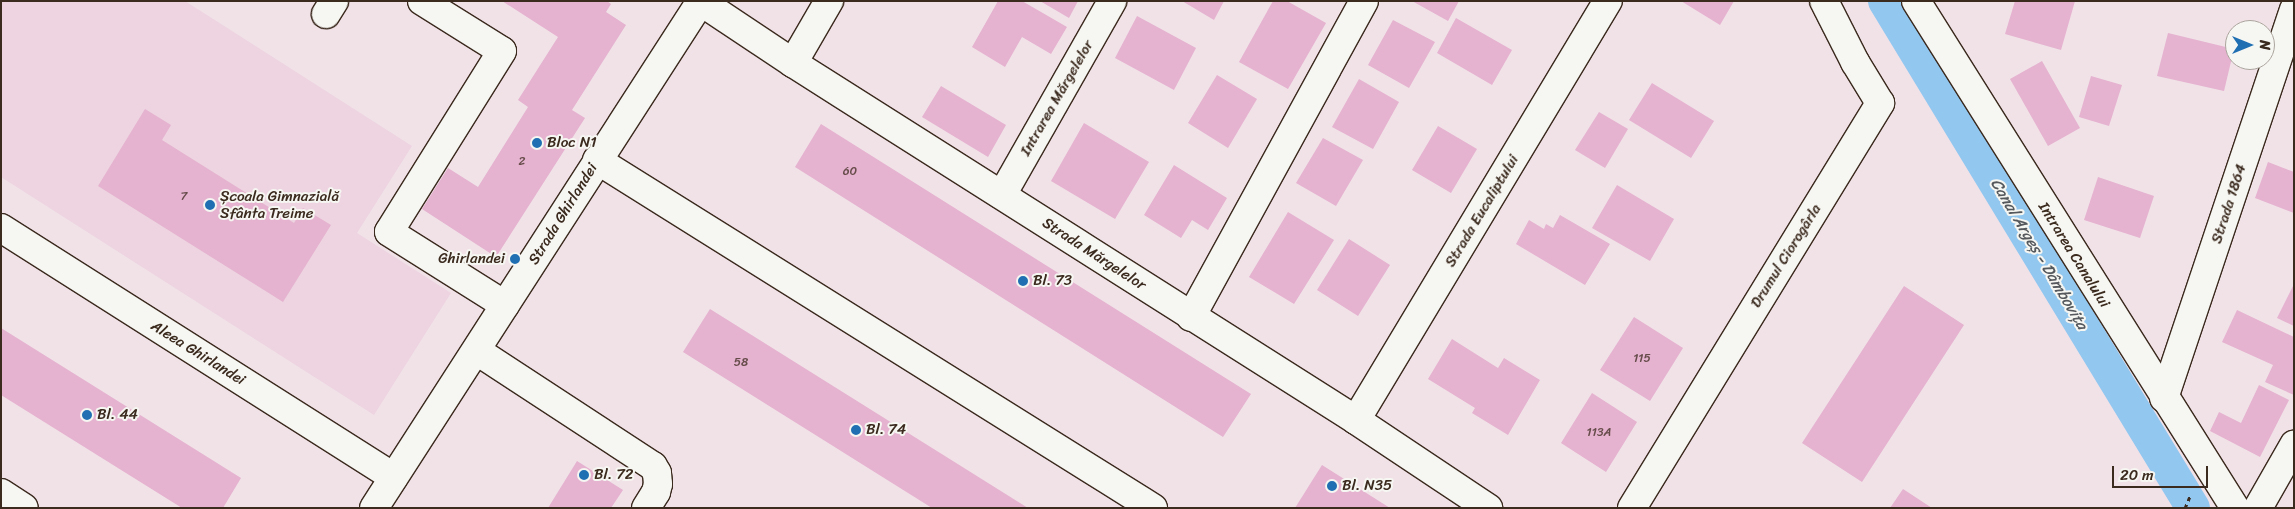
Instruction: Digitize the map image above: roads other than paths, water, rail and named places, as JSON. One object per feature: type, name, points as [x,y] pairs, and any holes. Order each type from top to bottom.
[{"type":"street","points":[[422,1],[502,51],[389,232],[505,305]]},
{"type":"street","name":"Strada Ghirlandei","points":[[374,508],[700,1]]},
{"type":"street","name":"Strada Mărgelelor","points":[[700,1],[793,63],[1356,420],[1488,508]]},
{"type":"street","points":[[793,63],[829,1]]},
{"type":"street","name":"Intrarea Mărgelelor","points":[[1002,195],[1112,1]]},
{"type":"street","points":[[1191,317],[1364,1]]},
{"type":"street","name":"Strada Eucaliptului","points":[[1356,420],[1608,1]]},
{"type":"street","name":"Drumul Ciorogârla","points":[[1632,508],[1880,103],[1855,62],[1824,1]]},
{"type":"street","name":"Intrarea Canalului","points":[[1916,1],[2164,398],[2235,508]]},
{"type":"street","name":"Strada 1864","points":[[2164,398],[2294,9]]},
{"type":"street","points":[[597,160],[1153,508]]},
{"type":"street","name":"Aleea Ghirlandei","points":[[1,228],[394,478]]},
{"type":"street","points":[[476,351],[653,466],[657,473],[658,484],[656,492],[646,508]]},
{"type":"street","points":[[2258,508],[2294,445]]},
{"type":"street","points":[[1,493],[24,508]]},
{"type":"waterway","name":"Canal Argeș - Dâmbovița","points":[[1885,1],[2193,508]]},
{"type":"place","name":"Bloc N1","points":[[537,143]]},
{"type":"place","name":"Școala Gimnazială Sfânta Treime","points":[[210,205]]},
{"type":"place","name":"Ghirlandei","points":[[515,259]]},
{"type":"place","name":"Bl. 73","points":[[1023,281]]},
{"type":"place","name":"Bl. 44","points":[[87,415]]},
{"type":"place","name":"Bl. 74","points":[[856,430]]},
{"type":"place","name":"Bl. 72","points":[[584,475]]},
{"type":"place","name":"Bl. N35","points":[[1332,486]]}]
